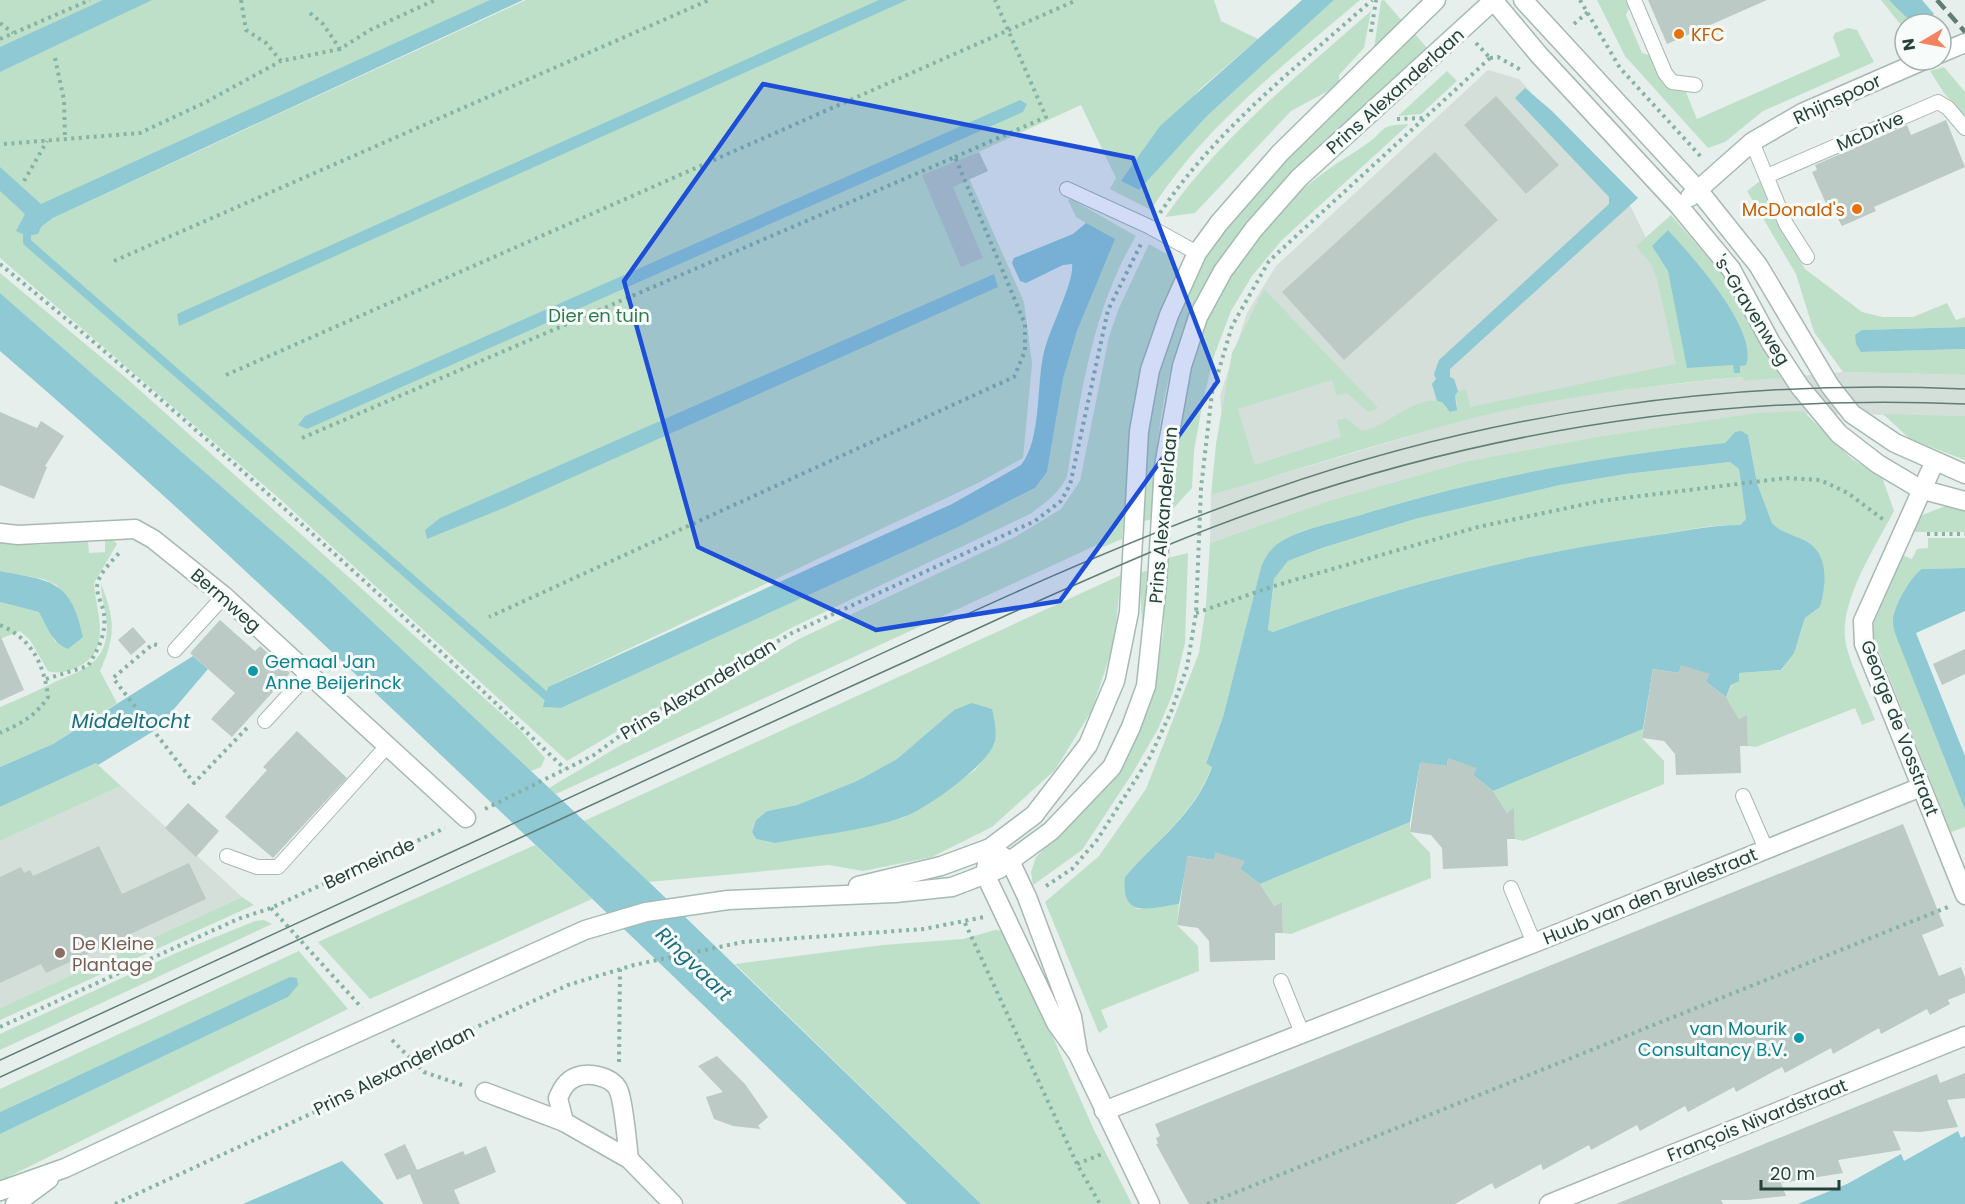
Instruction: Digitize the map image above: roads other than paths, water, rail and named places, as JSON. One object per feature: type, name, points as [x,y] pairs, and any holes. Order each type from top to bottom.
[{"type":"street","name":"Prins Alexanderlaan","points":[[812,897],[941,866],[990,848],[1034,815],[1064,780],[1088,746],[1115,681],[1129,612],[1133,495],[1145,397],[1159,342],[1197,253],[1219,223],[1280,153],[1436,0]]},
{"type":"street","name":"Prins Alexanderlaan","points":[[0,1191],[64,1168],[585,930],[646,912],[728,900],[812,897],[952,887],[1010,861],[1051,831],[1112,767],[1131,727],[1146,686],[1157,583],[1164,466],[1182,366],[1198,317],[1223,271],[1254,229],[1299,178],[1493,0]]},
{"type":"street","name":"'s-Gravenweg","points":[[1493,0],[1547,64],[1679,206],[1731,269],[1772,343],[1800,387],[1825,418],[1856,448],[1920,489],[1965,501]]},
{"type":"street","name":"'s-Gravenweg","points":[[1523,0],[1699,191],[1758,265],[1840,401],[1869,428],[1934,462],[1965,474]]},
{"type":"street","name":"Rhijnspoor","points":[[1679,206],[1718,175],[1752,142],[1802,113],[1896,72]]},
{"type":"street","name":"George de Vosstraat","points":[[1934,462],[1863,621],[1864,644],[1921,787],[1960,899]]},
{"type":"street","name":"Bermweg","points":[[0,533],[18,535],[135,529],[153,539],[224,596],[412,768],[471,816]]},
{"type":"street","name":"Huub van den Brulestraat","points":[[1104,1111],[1534,943],[1921,787]]},
{"type":"street","points":[[1078,1054],[1072,1017],[1010,861],[990,848],[985,874],[1056,1023],[1078,1054],[1150,1204]]},
{"type":"street","name":"François Nivardstraat","points":[[1550,1204],[1965,1036]]},
{"type":"street","points":[[564,1122],[558,1098],[565,1084],[577,1076],[590,1075],[607,1078],[618,1089],[629,1159]]},
{"type":"street","points":[[485,1092],[564,1122],[629,1159],[673,1204]]},
{"type":"street","name":"Prins Alexanderlaan","points":[[15,1204],[64,1168]]},
{"type":"lane","points":[[1634,0],[1665,73],[1672,82],[1695,85]]},
{"type":"lane","name":"McDrive","points":[[1767,176],[1938,102],[1948,108],[1965,128]]},
{"type":"lane","points":[[1752,142],[1786,224],[1807,256]]},
{"type":"lane","points":[[1067,189],[1150,227],[1197,253]]},
{"type":"lane","points":[[175,650],[224,596]]},
{"type":"lane","points":[[265,721],[309,674]]},
{"type":"lane","points":[[227,856],[257,867],[278,867],[388,746]]},
{"type":"lane","name":"Huub van den Brulestraat","points":[[1743,796],[1766,849]]},
{"type":"lane","name":"Huub van den Brulestraat","points":[[1511,888],[1534,943]]},
{"type":"lane","points":[[1281,981],[1302,1033]]},
{"type":"water","points":[[103,0],[152,0],[0,72],[0,47]]},
{"type":"water","points":[[490,0],[523,0],[53,218],[41,227],[38,234],[27,236],[16,231],[25,214],[0,191],[0,167],[41,204]]},
{"type":"water","points":[[879,0],[907,0],[179,326],[177,314]]},
{"type":"water","points":[[1302,0],[1334,0],[1208,115],[1139,190],[1121,181],[1160,126]]},
{"type":"water","points":[[1889,0],[1922,0],[1932,12],[1901,12]]},
{"type":"water","points":[[1525,88],[1552,111],[1638,198],[1450,369],[1450,377],[1454,379],[1458,391],[1455,396],[1457,410],[1450,412],[1442,402],[1437,401],[1432,384],[1436,379],[1434,374],[1439,360],[1609,204],[1609,197],[1515,98]]},
{"type":"water","points":[[1020,100],[1027,104],[1023,112],[307,429],[298,425],[305,416]]},
{"type":"water","points":[[1086,223],[1115,239],[1077,331],[1063,379],[1047,472],[1035,488],[958,527],[561,708],[543,707],[548,687],[952,504],[1021,465],[1032,441],[1044,352],[1070,281],[1072,264],[1063,265],[1026,283],[1020,281],[1012,263],[1014,258],[1073,234]]},
{"type":"water","points":[[1668,230],[1706,274],[1733,313],[1743,333],[1747,350],[1746,365],[1740,366],[1740,373],[1734,373],[1733,365],[1687,368],[1668,271],[1652,246]]},
{"type":"water","points":[[994,274],[998,287],[506,507],[427,539],[425,530],[440,518]]},
{"type":"water","name":"Ringvaart","points":[[0,293],[326,578],[649,882],[981,1204],[907,1204],[676,979],[334,654],[168,500],[0,351]]},
{"type":"water","points":[[1965,327],[1965,349],[1861,352],[1856,344],[1855,335],[1862,330]]},
{"type":"water","points":[[1741,431],[1748,435],[1757,483],[1772,523],[1814,547],[1823,562],[1825,580],[1820,607],[1805,618],[1794,653],[1781,670],[1739,673],[1739,681],[1731,685],[1726,697],[1706,682],[1702,672],[1681,666],[1679,673],[1653,669],[1643,729],[1493,791],[1473,775],[1476,769],[1448,759],[1447,766],[1420,763],[1410,822],[1260,884],[1240,869],[1244,862],[1216,853],[1214,860],[1188,856],[1179,904],[1147,909],[1132,905],[1127,900],[1125,877],[1185,813],[1212,767],[1206,763],[1223,717],[1261,567],[1277,544],[1311,529],[1455,489],[1589,461],[1725,443],[1735,432]],"holes":[[[1730,462],[1739,469],[1746,519],[1740,525],[1597,544],[1502,563],[1410,587],[1273,632],[1268,630],[1274,579],[1288,561],[1322,548],[1415,519],[1560,485],[1626,474]]]},
{"type":"water","points":[[1965,568],[1965,611],[1916,633],[1965,756],[1965,810],[1898,641],[1893,622],[1903,593],[1922,569]]},
{"type":"water","points":[[0,571],[46,581],[56,586],[72,604],[83,637],[68,649],[54,638],[39,612],[0,602]]},
{"type":"water","name":"Middeltocht","points":[[193,656],[208,669],[157,729],[98,765],[96,763],[0,807],[0,767],[53,744]]},
{"type":"water","points":[[972,703],[992,709],[995,741],[981,762],[940,797],[901,818],[855,830],[775,843],[756,839],[752,832],[756,820],[767,811],[797,805],[857,781],[897,759],[954,710]]},
{"type":"water","points":[[290,977],[297,978],[298,985],[288,997],[0,1134],[0,1112]]},
{"type":"water","points":[[1958,1131],[1961,1138],[1965,1136],[1965,1204],[1798,1204],[1847,1184],[1901,1154],[1904,1161]]},
{"type":"water","points":[[342,1161],[384,1204],[243,1204]]},
{"type":"waterway","points":[[27,236],[27,242],[546,696]]},
{"type":"tram line","points":[[0,1060],[1001,599],[1135,541],[1270,490],[1354,463],[1439,440],[1526,421],[1613,406],[1788,389],[1877,387],[1965,389]]},
{"type":"tram line","points":[[0,1077],[1007,615],[1176,542],[1280,503],[1448,454],[1618,421],[1704,411],[1790,405],[1877,402],[1965,404]]},
{"type":"railway","points":[[1937,0],[1965,32]]},
{"type":"place","name":"KFC","points":[[1679,34]]},
{"type":"place","name":"McDonald's","points":[[1857,209]]},
{"type":"place","name":"Gemaal Jan Anne Beijerinck","points":[[253,671]]},
{"type":"place","name":"De Kleine Plantage","points":[[60,953]]},
{"type":"place","name":"van Mourik Consultancy B.V.","points":[[1799,1038]]},
{"type":"park label","name":"Dier en tuin","points":[[599,315]]}]
